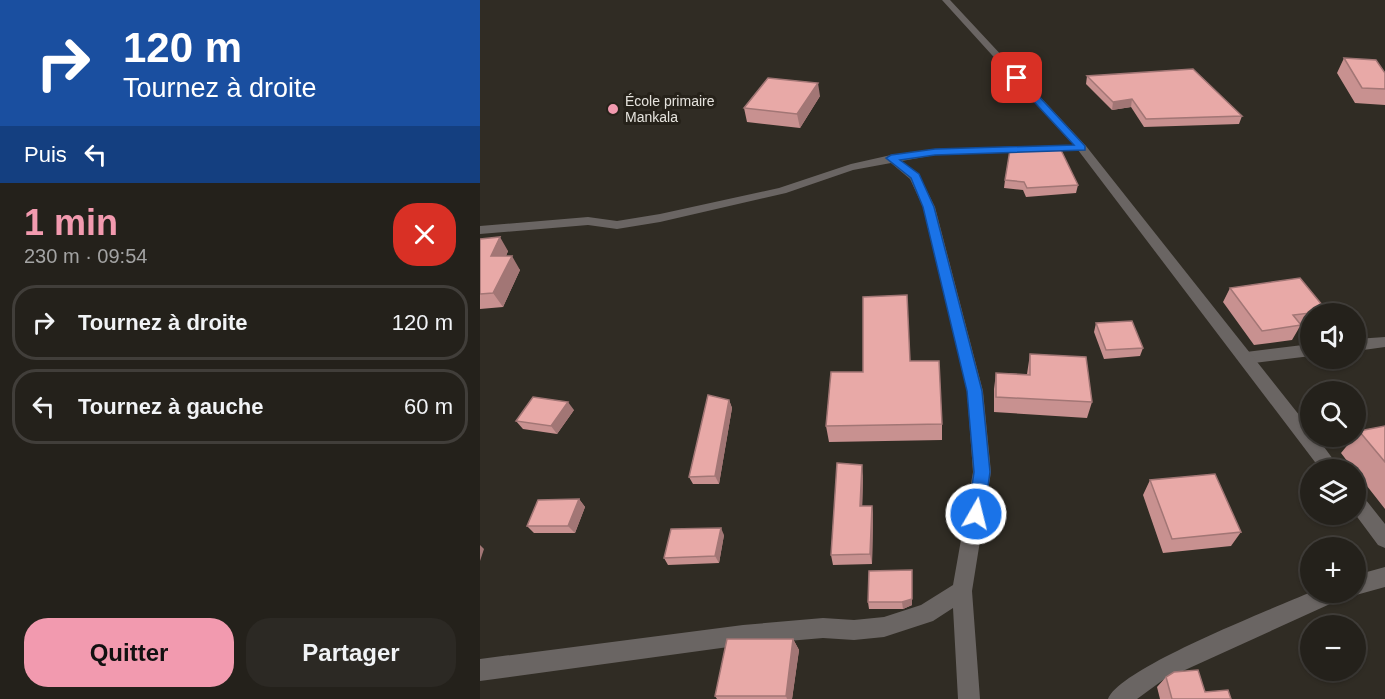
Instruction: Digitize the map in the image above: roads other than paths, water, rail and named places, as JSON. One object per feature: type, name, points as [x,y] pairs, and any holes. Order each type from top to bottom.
[{"type":"street","points":[[946,0],[1082,148],[1324,459]]},
{"type":"street","points":[[480,230],[588,221],[617,225],[660,218],[782,191],[851,167],[891,158],[935,152],[1082,148]]},
{"type":"street","points":[[891,158],[915,177],[929,207],[975,391],[982,472],[962,591],[969,699]]},
{"type":"street","points":[[1366,344],[1385,342]]},
{"type":"street","points":[[1246,358],[1300,352]]},
{"type":"street","points":[[1366,514],[1385,539]]},
{"type":"street","points":[[1366,582],[1385,577]]},
{"type":"street","points":[[480,670],[743,635],[823,628],[854,630],[884,627],[926,614],[962,591]]},
{"type":"street","points":[[1119,699],[1155,672],[1309,603]]},
{"type":"place","name":"École primaire Mankala","points":[[613,109]]}]
